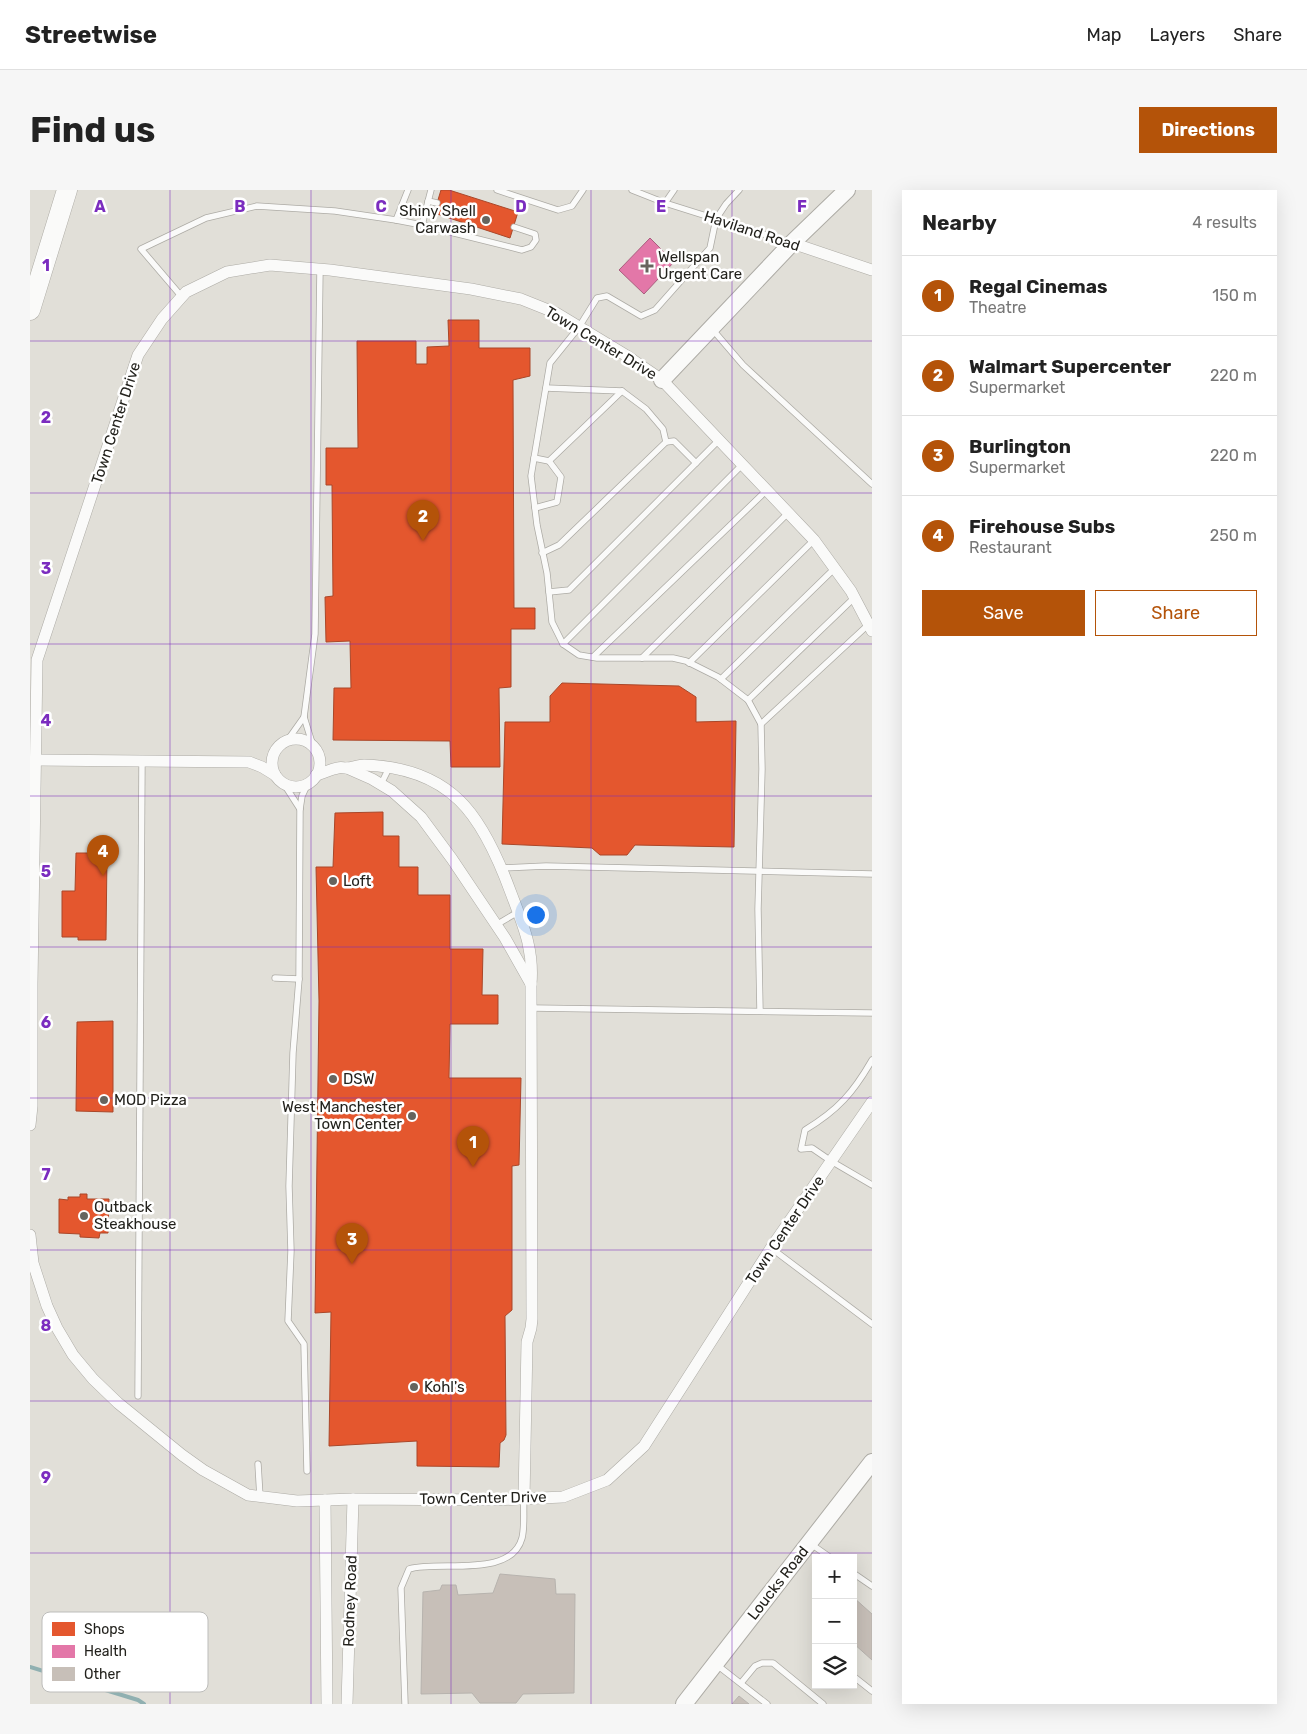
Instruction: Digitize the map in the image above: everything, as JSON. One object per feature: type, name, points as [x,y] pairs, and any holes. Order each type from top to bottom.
[{"type":"highway","points":[[30,310],[67,190]]},
{"type":"street","points":[[662,380],[792,243],[847,190]]},
{"type":"street","name":"Haviland Road","points":[[792,243],[872,270]]},
{"type":"street","name":"Town Center Drive","points":[[30,1125],[32,1106],[37,660],[138,355],[162,319],[186,292],[228,272],[270,265],[320,269],[471,289],[521,299],[556,313],[627,356],[662,380],[814,540],[855,598],[870,627]]},
{"type":"street","points":[[249,762],[267,755],[283,743],[296,739],[302,740],[342,768],[381,784],[406,801],[421,817],[496,925],[531,984]]},
{"type":"street","points":[[275,775],[272,756],[283,743]]},
{"type":"street","points":[[312,779],[320,763],[316,750]]},
{"type":"street","points":[[35,760],[249,762],[275,775],[284,784],[297,787],[312,779],[342,768],[362,765],[389,768],[424,776],[437,783],[459,800],[476,820],[501,868],[518,912],[532,958],[532,1319],[526,1342],[524,1498]]},
{"type":"street","name":"Town Center Drive","points":[[30,1235],[33,1263],[47,1306],[73,1355],[93,1379],[118,1403],[182,1455],[230,1486],[248,1495],[298,1501],[353,1499],[494,1500],[563,1497],[607,1480],[644,1446],[771,1248],[872,1102]]},
{"type":"street","name":"Loucks Road","points":[[686,1701],[872,1462]]},
{"type":"street","name":"Rodney Road","points":[[347,1704],[353,1499]]},
{"type":"street","name":"Rodney Road","points":[[325,1500],[327,1704]]},
{"type":"street","points":[[672,1704],[686,1701]]},
{"type":"lane","points":[[396,220],[408,190]]},
{"type":"lane","points":[[422,225],[431,190]]},
{"type":"lane","points":[[497,190],[558,210],[572,206],[583,190]]},
{"type":"lane","name":"Haviland Road","points":[[632,190],[792,243]]},
{"type":"lane","points":[[665,202],[674,190]]},
{"type":"lane","points":[[739,190],[716,219],[710,248],[655,310],[641,316],[607,296],[597,298],[579,327],[550,363],[531,476],[552,622],[564,644],[579,655],[593,657],[673,658],[689,662],[721,679],[748,700],[761,724],[762,768],[758,871],[760,1011]]},
{"type":"lane","points":[[428,201],[437,203]]},
{"type":"lane","points":[[182,297],[142,249],[206,218],[257,206],[335,211],[396,220],[522,250],[531,246],[536,240],[535,234],[514,227]]},
{"type":"lane","points":[[316,750],[304,717],[314,634],[320,269]]},
{"type":"lane","points":[[712,328],[743,365],[872,484]]},
{"type":"lane","points":[[546,388],[622,391],[646,409],[663,429],[666,442]]},
{"type":"lane","points":[[549,461],[622,391]]},
{"type":"lane","points":[[549,592],[569,590],[720,440]]},
{"type":"lane","points":[[542,553],[559,545],[666,442],[674,441],[696,463]]},
{"type":"lane","points":[[534,458],[549,461],[561,477],[557,502],[535,508]]},
{"type":"lane","points":[[564,644],[743,464]]},
{"type":"lane","points":[[593,657],[767,490]]},
{"type":"lane","points":[[642,658],[788,512]]},
{"type":"lane","points":[[689,662],[814,540]]},
{"type":"lane","points":[[721,679],[835,568]]},
{"type":"lane","points":[[748,700],[855,598]]},
{"type":"lane","points":[[761,724],[870,627]]},
{"type":"lane","points":[[283,743],[304,717]]},
{"type":"lane","points":[[138,1396],[142,761]]},
{"type":"lane","points":[[381,784],[389,768]]},
{"type":"lane","points":[[307,1471],[304,1344],[288,1321],[290,1251],[289,1177],[293,1053],[299,979],[300,808],[302,796],[312,779]]},
{"type":"lane","points":[[284,784],[300,808]]},
{"type":"lane","points":[[501,868],[546,866],[872,874]]},
{"type":"lane","points":[[496,925],[518,912]]},
{"type":"lane","points":[[275,978],[299,979]]},
{"type":"lane","points":[[532,1008],[872,1013]]},
{"type":"lane","points":[[872,1060],[857,1086],[827,1117],[805,1130],[800,1149],[812,1148],[831,1162],[872,1185]]},
{"type":"lane","points":[[771,1248],[872,1324]]},
{"type":"lane","points":[[258,1464],[260,1497]]},
{"type":"lane","points":[[405,1704],[401,1588],[409,1570],[421,1566],[482,1565],[502,1561],[513,1554],[522,1538],[524,1498]]},
{"type":"lane","points":[[809,1543],[825,1554]]},
{"type":"lane","points":[[857,1576],[872,1586]]},
{"type":"lane","points":[[742,1683],[755,1666],[767,1662],[773,1664],[823,1704]]},
{"type":"lane","points":[[715,1664],[767,1704]]},
{"type":"lane","points":[[857,1679],[872,1692]]},
{"type":"building: Shops","name":"Shiny Shell Carwash","points":[[441,190],[449,190],[518,212],[510,238],[434,213]]},
{"type":"building: Shops","points":[[448,320],[479,320],[479,348],[530,348],[530,376],[513,380],[514,608],[535,608],[535,629],[511,629],[511,687],[499,688],[500,767],[451,767],[450,741],[333,740],[334,688],[351,688],[350,641],[326,642],[325,597],[333,596],[332,485],[326,485],[326,448],[358,448],[357,341],[416,341],[416,364],[427,364],[427,347],[449,346]]},
{"type":"building: Shops","points":[[562,683],[679,686],[696,697],[696,722],[736,721],[734,847],[635,845],[627,855],[600,855],[592,848],[502,844],[505,722],[550,722],[550,696]]},
{"type":"building: Shops","points":[[383,812],[383,836],[399,836],[399,867],[418,867],[418,895],[450,895],[450,949],[483,949],[482,995],[498,995],[498,1024],[450,1024],[449,1078],[521,1078],[519,1165],[512,1166],[512,1310],[505,1316],[506,1435],[500,1443],[499,1467],[417,1466],[417,1441],[329,1446],[331,1312],[315,1313],[319,1001],[316,867],[333,867],[335,813]]},
{"type":"building: Shops","points":[[76,853],[107,853],[106,940],[78,940],[78,937],[62,937],[62,891],[75,891]]},
{"type":"building: Shops","points":[[113,1021],[113,1112],[76,1111],[77,1022]]},
{"type":"building: Shops","name":"Outback Steakhouse","points":[[80,1194],[87,1194],[87,1199],[109,1199],[108,1233],[100,1233],[99,1238],[80,1237],[80,1234],[59,1233],[59,1199],[68,1200],[68,1197],[80,1197]]},
{"type":"building: Health","name":"Wellspan Urgent Care","points":[[650,238],[674,262],[644,294],[619,270]]},
{"type":"building: Other","points":[[500,1574],[555,1579],[556,1594],[575,1594],[574,1693],[523,1694],[516,1703],[480,1703],[472,1693],[421,1694],[423,1592],[440,1590],[442,1585],[456,1585],[458,1595],[493,1593]]},
{"type":"building: Other","points":[[857,1601],[872,1614],[872,1660],[857,1647]]},
{"type":"building: Other","points":[[739,1696],[749,1704],[732,1704]]},
{"type":"waterway","points":[[30,1667],[42,1671]]},
{"type":"waterway","points":[[112,1692],[138,1700],[144,1704]]},
{"type":"place","name":"Shiny Shell Carwash","points":[[486,220]]},
{"type":"place","name":"Wellspan Urgent Care","points":[[647,266]]},
{"type":"place","name":"Walmart Supercenter","points":[[423,541]]},
{"type":"place","name":"Firehouse Subs","points":[[103,876]]},
{"type":"place","name":"Loft","points":[[333,881]]},
{"type":"place","name":"DSW","points":[[333,1079]]},
{"type":"place","name":"MOD Pizza","points":[[104,1100]]},
{"type":"place","name":"West Manchester Town Center","points":[[412,1116]]},
{"type":"place","name":"Regal Cinemas","points":[[473,1167]]},
{"type":"place","name":"Outback Steakhouse","points":[[84,1216]]},
{"type":"place","name":"Burlington","points":[[352,1264]]},
{"type":"place","name":"Kohl's","points":[[414,1387]]}]
